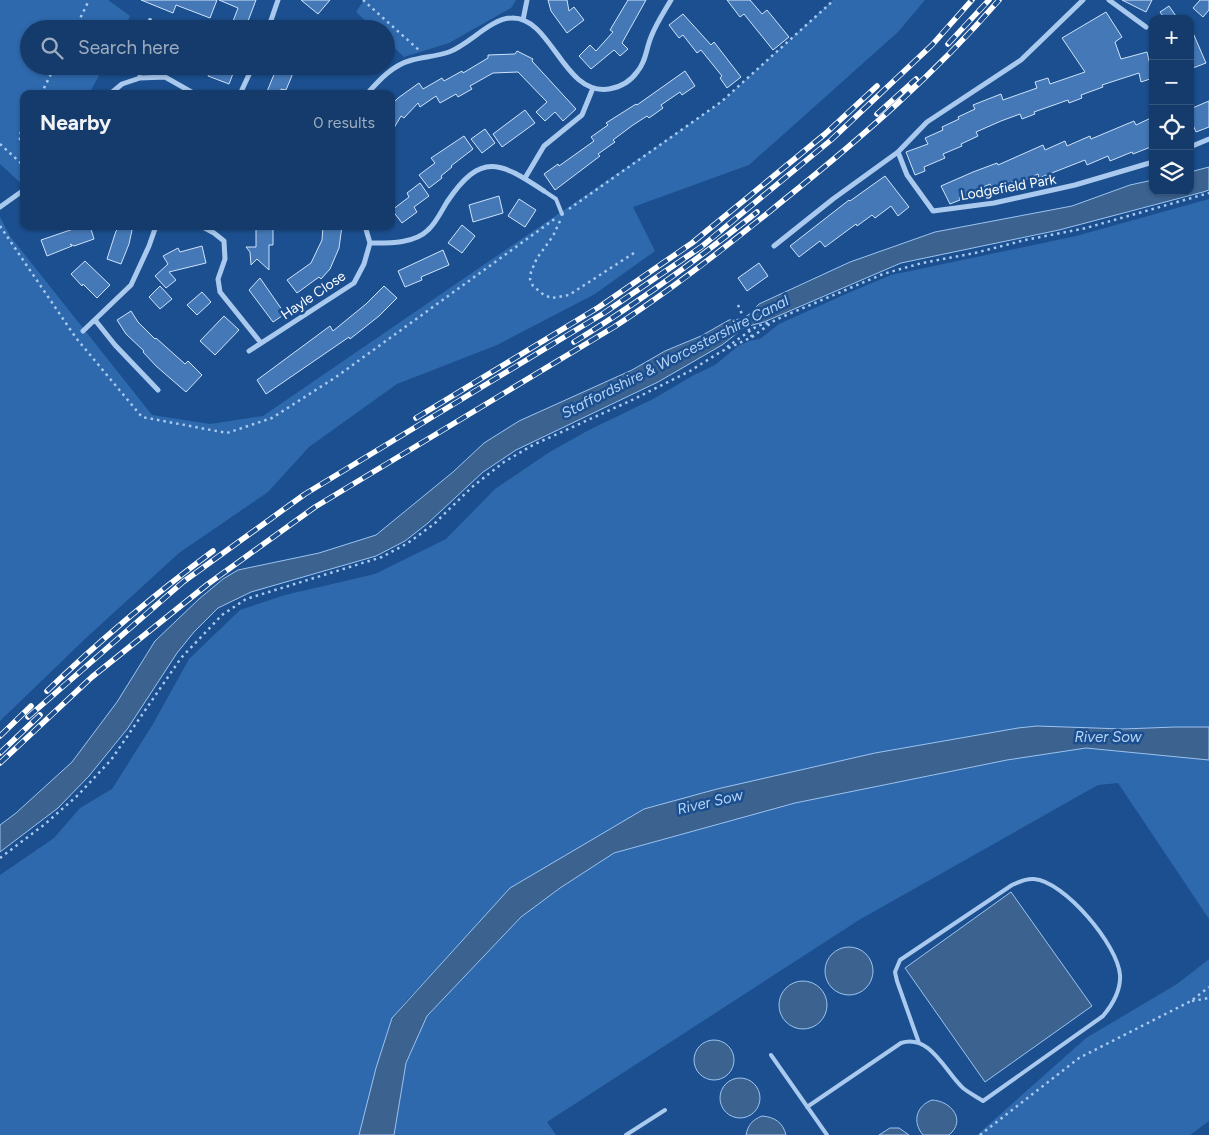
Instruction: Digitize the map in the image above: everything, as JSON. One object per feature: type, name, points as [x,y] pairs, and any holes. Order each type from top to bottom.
[{"type":"street","points":[[271,20],[278,0]]},
{"type":"street","points":[[522,20],[527,0]]},
{"type":"street","points":[[395,68],[410,60],[450,52],[501,20],[513,18],[522,20],[539,31],[571,73],[582,82],[593,88],[603,90],[614,88],[627,83],[638,72],[646,58],[651,38],[670,0]]},
{"type":"street","points":[[774,246],[833,199],[898,152],[927,122],[1021,60],[1083,0]]},
{"type":"street","points":[[1109,0],[1146,27]]},
{"type":"street","points":[[242,90],[249,75]]},
{"type":"street","points":[[370,90],[385,75]]},
{"type":"street","points":[[115,90],[122,84],[140,78],[165,77],[188,90]]},
{"type":"street","points":[[525,178],[544,146],[582,115],[593,88]]},
{"type":"street","points":[[1194,145],[1209,139]]},
{"type":"street","name":"Lodgefield Park","points":[[898,152],[907,174],[933,211],[994,203],[1066,187],[1149,163]]},
{"type":"street","points":[[366,230],[370,243],[394,244],[412,239],[428,230],[455,190],[469,175],[478,169],[491,166],[505,168],[525,178],[544,191]]},
{"type":"street","points":[[0,207],[20,193]]},
{"type":"street","points":[[83,331],[131,285],[155,230]]},
{"type":"street","points":[[208,230],[224,241],[225,259],[218,279],[220,292],[261,343]]},
{"type":"street","name":"Hayle Close","points":[[249,351],[354,283],[364,264],[370,243]]},
{"type":"street","points":[[95,320],[114,345],[158,390]]},
{"type":"lane","points":[[544,191],[556,199],[562,214]]},
{"type":"lane","points":[[807,1106],[901,1043],[909,1040],[919,1043],[935,1054],[963,1088],[983,1101],[1103,1016],[1111,1006],[1120,984],[1120,974],[1113,952],[1094,924],[1062,892],[1047,882],[1034,879],[1012,884],[900,960],[895,972],[897,981],[919,1043]]},
{"type":"lane","points":[[771,1055],[827,1135]]},
{"type":"lane","points":[[626,1135],[664,1110]]},
{"type":"path","points":[[79,20],[88,0]]},
{"type":"path","points":[[363,0],[386,20]]},
{"type":"path","points":[[0,226],[76,338],[142,417],[228,433],[272,418],[304,398],[721,102],[834,0]]},
{"type":"path","points":[[395,28],[428,57]]},
{"type":"path","points":[[43,90],[50,75]]},
{"type":"path","points":[[0,144],[20,162]]},
{"type":"path","points":[[0,858],[77,796],[111,760],[181,658],[222,615],[246,599],[382,557],[408,543],[434,524],[472,487],[504,462],[533,445],[690,371],[757,326],[884,274],[922,263],[1086,228],[1209,193]]},
{"type":"path","points":[[562,214],[554,236],[537,258],[531,272],[530,279],[533,286],[544,295],[560,298],[569,295],[637,251]]},
{"type":"path","points":[[738,305],[752,337]]},
{"type":"path","points":[[722,351],[752,337],[775,320]]},
{"type":"path","points":[[980,1135],[1080,1058],[1191,1001],[1209,987]]},
{"type":"path","points":[[1191,1001],[1209,998]]},
{"type":"shaded area","points":[[0,0],[108,0],[130,16],[128,20],[20,20],[20,75],[99,75],[91,90],[20,90],[20,182],[0,164]]},
{"type":"shaded area","points":[[364,0],[516,0],[511,8],[449,43],[404,57],[395,48],[395,20],[364,20],[356,12]]},
{"type":"shaded area","points":[[833,0],[925,0],[898,32],[749,165],[633,207],[655,251],[595,294],[497,345],[397,384],[309,447],[268,492],[179,553],[86,638],[0,721],[0,217],[10,236],[152,415],[210,424],[263,416],[720,103]]},
{"type":"shaded area","points":[[1209,199],[1209,727],[1121,729],[1018,728],[875,753],[644,809],[438,967],[406,1001],[392,1018],[376,1068],[359,1135],[0,1135],[0,875],[54,838],[80,808],[112,789],[153,724],[189,659],[240,610],[285,595],[375,574],[446,539],[495,489],[548,453],[715,365],[738,346],[760,339],[779,324],[848,293],[891,275],[1076,236]]},
{"type":"shaded area","points":[[1086,748],[1209,760],[1209,919],[1118,783],[1098,785],[859,920],[547,1122],[556,1135],[394,1135],[406,1063],[427,1016],[521,917],[560,888],[614,853],[795,803],[1007,760]]},
{"type":"shaded area","points":[[1209,959],[1209,1121],[1190,1135],[977,1135],[1086,1038],[1177,984]]},
{"type":"water","points":[[1209,167],[1209,190],[1194,194],[1194,171]]},
{"type":"water","name":"Staffordshire & Worcestershire Canal","points":[[1149,181],[1149,195],[1192,195],[1059,230],[901,263],[764,322],[745,327],[722,345],[658,382],[516,450],[483,472],[428,523],[405,541],[376,556],[251,592],[218,608],[194,632],[177,653],[128,728],[89,776],[58,808],[0,852],[0,825],[16,813],[72,762],[117,702],[155,641],[199,599],[223,579],[238,570],[319,553],[376,535],[453,472],[484,443],[519,421],[632,370],[665,351],[701,336],[729,320],[742,319],[759,304],[850,262],[935,232],[1072,206],[1130,185]]},
{"type":"water","name":"River Sow","points":[[1037,726],[1123,729],[1209,727],[1209,760],[1086,748],[1007,760],[795,803],[614,853],[560,888],[521,917],[427,1016],[406,1063],[394,1135],[359,1135],[376,1068],[392,1018],[510,888],[644,809],[717,789],[875,753]]},
{"type":"water","points":[[1011,892],[1092,1006],[985,1082],[905,968]]},
{"type":"water","points":[[849,947],[858,949],[866,954],[871,962],[873,971],[871,980],[866,988],[858,993],[849,995],[840,993],[832,988],[827,980],[825,971],[827,962],[832,954],[840,949]]},
{"type":"water","points":[[803,981],[812,983],[820,988],[825,996],[827,1005],[825,1014],[820,1022],[812,1027],[803,1029],[794,1027],[786,1022],[781,1014],[779,1005],[781,996],[786,988],[794,983]]},
{"type":"water","points":[[714,1040],[725,1043],[731,1049],[734,1060],[731,1071],[725,1077],[714,1080],[703,1077],[697,1071],[694,1060],[697,1049],[703,1043]]},
{"type":"water","points":[[736,1078],[744,1078],[751,1081],[757,1087],[760,1098],[757,1109],[751,1115],[744,1118],[736,1118],[729,1115],[723,1109],[720,1102],[720,1094],[723,1087],[729,1081]]},
{"type":"water","points":[[932,1100],[945,1104],[954,1112],[957,1118],[957,1123],[949,1135],[923,1135],[920,1130],[917,1120],[919,1110]]},
{"type":"water","points":[[762,1116],[777,1121],[785,1130],[786,1135],[746,1135],[751,1123]]},
{"type":"water","points":[[890,1128],[899,1128],[909,1135],[879,1135]]},
{"type":"building","points":[[141,0],[217,0],[210,18],[176,5],[173,13]]},
{"type":"building","points":[[219,0],[256,0],[248,20],[233,20],[238,8]]},
{"type":"building","points":[[301,0],[330,0],[318,14]]},
{"type":"building","points":[[548,0],[567,0],[569,11],[574,7],[584,20],[567,33],[551,11]]},
{"type":"building","points":[[628,0],[646,0],[622,43],[628,49],[620,56],[614,50],[591,69],[579,56],[590,45],[596,51],[613,32],[610,30]]},
{"type":"building","points":[[727,0],[750,0],[762,14],[767,10],[789,37],[773,50],[744,14],[740,17]]},
{"type":"building","points":[[1122,0],[1152,0],[1146,12]]},
{"type":"building","points":[[1200,0],[1209,0],[1209,10],[1203,17],[1193,8]]},
{"type":"building","points":[[1169,6],[1175,15],[1162,15],[1160,12]]},
{"type":"building","points":[[1106,12],[1122,37],[1115,42],[1121,59],[1147,52],[1149,79],[1141,82],[1139,73],[1102,85],[1103,87],[1081,95],[1082,98],[1069,103],[1068,100],[1034,112],[1035,114],[1022,119],[1020,114],[1001,121],[976,132],[978,136],[961,144],[962,146],[943,154],[945,158],[924,167],[925,171],[915,175],[906,152],[928,144],[925,138],[943,130],[942,127],[975,109],[973,105],[1001,94],[1003,100],[1037,88],[1035,82],[1048,78],[1050,84],[1085,72],[1062,38]]},
{"type":"building","points":[[683,14],[711,45],[714,42],[741,77],[727,88],[720,78],[722,76],[701,50],[697,53],[683,35],[679,38],[669,25]]},
{"type":"building","points":[[1194,35],[1206,63],[1194,68]]},
{"type":"building","points":[[517,51],[533,59],[532,61],[576,109],[563,121],[555,112],[545,121],[536,112],[547,102],[518,72],[493,73],[470,86],[472,89],[458,97],[456,94],[440,103],[436,96],[420,107],[418,103],[404,118],[401,116],[395,126],[395,101],[419,83],[423,89],[442,78],[444,81],[462,71],[463,73],[488,58],[488,55],[515,54]]},
{"type":"building","points":[[685,71],[695,86],[682,95],[680,92],[661,105],[663,108],[649,118],[647,116],[633,125],[613,140],[615,142],[598,154],[600,156],[555,190],[544,174],[558,164],[559,166],[594,141],[591,137],[608,125],[606,123],[637,105]]},
{"type":"building","points":[[208,75],[232,75],[229,84]]},
{"type":"building","points":[[274,75],[292,75],[286,90],[268,90]]},
{"type":"building","points":[[1209,101],[1209,127],[1196,132],[1194,127],[1194,107]]},
{"type":"building","points":[[525,110],[535,123],[502,147],[493,134]]},
{"type":"building","points":[[1149,119],[1149,148],[1133,154],[1132,152],[1110,161],[1108,156],[1087,165],[1085,160],[1039,178],[1038,174],[1016,184],[1014,181],[993,190],[990,184],[950,204],[941,186],[997,163],[998,165],[1043,145],[1045,150],[1065,141],[1067,146],[1090,136],[1091,139],[1134,121],[1136,125]]},
{"type":"building","points":[[485,129],[495,143],[482,153],[471,139]]},
{"type":"building","points":[[464,136],[473,149],[451,166],[441,176],[442,178],[429,188],[419,175],[435,163],[431,158]]},
{"type":"building","points":[[885,176],[909,207],[898,216],[891,206],[875,218],[872,215],[857,226],[856,224],[825,247],[820,241],[799,257],[790,246],[849,200]]},
{"type":"building","points":[[420,183],[429,196],[414,207],[417,212],[402,223],[395,214],[395,208],[409,197],[407,193]]},
{"type":"building","points":[[499,196],[503,213],[473,222],[469,205]]},
{"type":"building","points":[[519,199],[536,210],[525,227],[508,216]]},
{"type":"building","points":[[462,225],[475,236],[462,253],[448,243]]},
{"type":"building","points":[[70,230],[91,230],[94,239],[74,246],[70,244],[72,246],[47,256],[41,240]]},
{"type":"building","points":[[132,230],[121,264],[107,259],[116,231]]},
{"type":"building","points":[[256,230],[273,230],[273,245],[269,245],[269,270],[257,259],[251,265],[250,252],[246,247],[256,247]]},
{"type":"building","points":[[323,230],[341,230],[339,248],[330,269],[321,279],[319,277],[297,293],[287,280],[311,263],[322,240]]},
{"type":"building","points":[[202,246],[206,263],[169,272],[176,280],[166,288],[155,276],[168,264],[163,256],[178,248],[180,252]]},
{"type":"building","points":[[443,250],[449,265],[421,277],[422,280],[405,287],[398,271]]},
{"type":"building","points":[[85,261],[110,285],[97,298],[71,274]]},
{"type":"building","points":[[759,263],[768,276],[747,291],[738,278]]},
{"type":"building","points":[[260,278],[285,314],[273,322],[249,290]]},
{"type":"building","points":[[160,286],[172,299],[160,309],[149,297]]},
{"type":"building","points":[[384,286],[397,298],[379,316],[350,339],[349,337],[266,394],[257,380],[330,326],[333,331],[366,304]]},
{"type":"building","points":[[202,292],[211,302],[197,315],[187,305]]},
{"type":"building","points":[[131,311],[138,322],[155,339],[185,364],[188,361],[202,375],[186,392],[156,366],[144,351],[126,334],[117,320]]},
{"type":"building","points":[[224,316],[239,330],[215,355],[200,341]]},
{"type":"railway","points":[[28,717],[183,582],[305,494],[604,313],[701,247],[831,140],[932,45],[972,0]]},
{"type":"railway","points":[[948,44],[989,0]]},
{"type":"railway","points":[[0,763],[92,677],[208,584],[315,507],[614,327],[701,265],[869,129],[949,54],[999,0]]},
{"type":"railway","points":[[877,114],[916,79]]},
{"type":"railway","points":[[416,418],[599,307],[692,243],[825,134],[877,86]]},
{"type":"railway","points":[[574,342],[667,280],[757,212]]},
{"type":"railway","points":[[47,691],[128,618],[213,551]]},
{"type":"railway","points":[[0,736],[31,706]]},
{"type":"railway","points":[[0,753],[40,715]]}]
